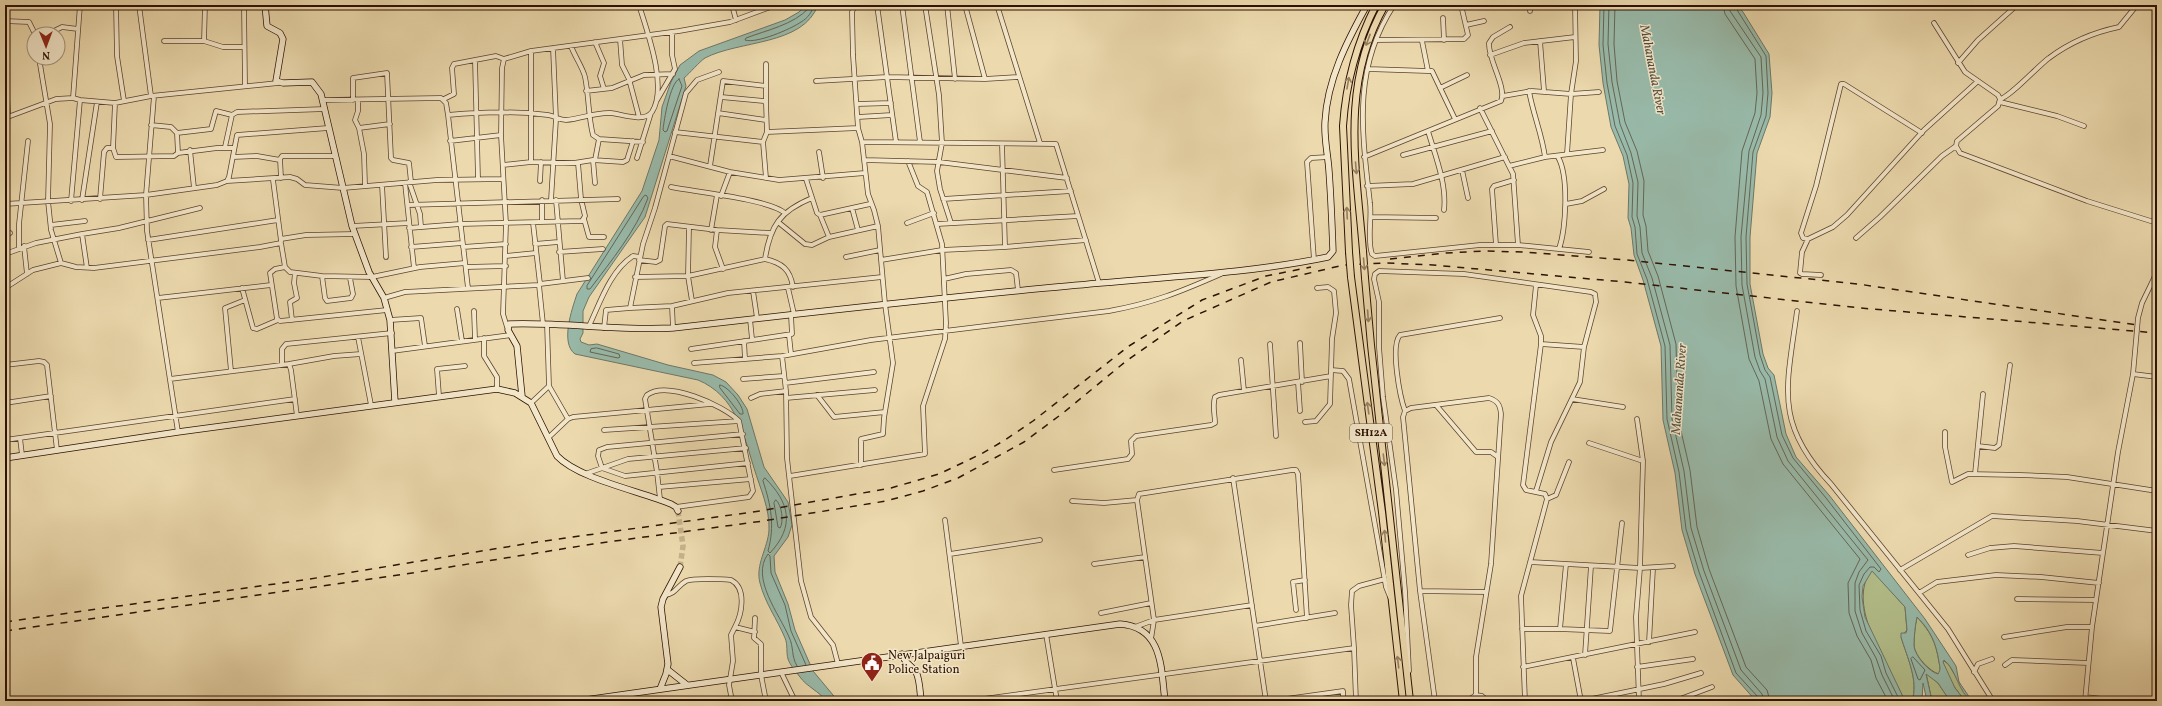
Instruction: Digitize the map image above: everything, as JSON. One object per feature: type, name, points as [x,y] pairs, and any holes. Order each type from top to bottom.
[{"type":"main road","name":"SH12A","points":[[1376,5],[1364,29],[1354,57],[1346,97],[1343,126],[1351,276],[1384,527],[1403,701]]},
{"type":"main road","name":"SH12A","points":[[1384,5],[1364,52],[1358,78],[1354,111],[1355,147],[1371,345],[1410,701]]},
{"type":"street","points":[[73,98],[80,5]]},
{"type":"street","points":[[116,5],[117,56],[124,101]]},
{"type":"street","points":[[139,5],[152,96],[146,195],[148,240],[178,432]]},
{"type":"street","points":[[204,41],[205,5]]},
{"type":"street","points":[[244,5],[245,86]]},
{"type":"street","points":[[266,5],[267,26],[282,36],[276,77],[278,83]]},
{"type":"street","points":[[639,5],[649,35],[656,74],[657,92],[655,104]]},
{"type":"street","points":[[732,5],[736,20]]},
{"type":"street","points":[[323,100],[444,99],[454,94],[452,66],[499,56],[504,59],[531,51],[672,32],[736,20],[774,5]]},
{"type":"street","points":[[855,5],[852,12],[858,128],[862,142],[870,204],[874,210],[878,226],[884,304],[893,363],[883,434],[861,439],[861,465]]},
{"type":"street","points":[[878,5],[896,142]]},
{"type":"street","points":[[902,5],[920,142]]},
{"type":"street","points":[[925,5],[936,78],[942,143],[938,171],[943,199],[951,223]]},
{"type":"street","points":[[946,5],[956,78]]},
{"type":"street","points":[[965,5],[985,79]]},
{"type":"street","points":[[997,5],[1018,77],[1040,143]]},
{"type":"street","points":[[507,327],[509,324],[545,324],[604,328],[673,328],[945,297],[1221,274],[1328,257],[1333,251],[1325,123],[1334,74],[1352,30],[1367,5]]},
{"type":"street","points":[[1394,5],[1377,40],[1368,69],[1362,106],[1364,157],[1371,217],[1371,251],[1375,256],[1448,247],[1518,245],[1589,252]]},
{"type":"street","points":[[1377,40],[1422,41],[1467,37],[1466,25],[1461,5]]},
{"type":"street","points":[[1530,5],[1530,11]]},
{"type":"street","points":[[1567,154],[1571,94],[1576,61],[1575,5]]},
{"type":"street","points":[[1958,63],[1978,40],[2017,5]]},
{"type":"street","points":[[1856,238],[1880,217],[1942,156],[1956,146],[1957,141],[2050,57],[2103,29],[2118,27],[2137,5]]},
{"type":"street","points":[[1443,18],[1444,40]]},
{"type":"street","points":[[5,21],[29,22],[31,26]]},
{"type":"street","points":[[1466,25],[1484,21]]},
{"type":"street","points":[[1934,23],[1958,63],[1977,82],[1998,95],[2000,101]]},
{"type":"street","points":[[1364,157],[1455,118],[1501,101],[1503,96],[1490,55],[1489,47],[1490,40],[1510,27]]},
{"type":"street","points":[[66,28],[78,29]]},
{"type":"street","points":[[637,158],[651,112],[675,69],[672,56],[672,32]]},
{"type":"street","points":[[1490,55],[1505,48],[1540,41],[1575,37]]},
{"type":"street","points":[[620,39],[622,65],[629,81],[639,117]]},
{"type":"street","points":[[164,40],[204,41],[223,47],[244,47]]},
{"type":"street","points":[[1422,41],[1428,71]]},
{"type":"street","points":[[1540,41],[1544,91]]},
{"type":"street","points":[[595,42],[604,63],[600,76],[604,89]]},
{"type":"street","points":[[5,46],[7,118],[47,102],[73,98],[97,102],[116,103],[152,96],[278,83],[312,82],[316,85],[323,100],[328,128],[352,226],[372,277],[384,298],[390,320],[395,402]]},
{"type":"street","points":[[572,46],[575,58],[585,77],[588,116],[593,136],[599,139],[643,142]]},
{"type":"street","points":[[553,48],[556,119],[553,200],[558,222],[558,242],[563,281]]},
{"type":"street","points":[[531,51],[531,162]]},
{"type":"street","points":[[504,59],[502,68],[501,135],[506,224],[504,320],[517,346],[522,396]]},
{"type":"street","points":[[475,60],[478,179]]},
{"type":"street","points":[[766,64],[767,132],[763,142],[766,178]]},
{"type":"street","points":[[40,66],[50,124],[48,201],[50,225],[61,263]]},
{"type":"street","points":[[1368,69],[1432,71],[1455,118]]},
{"type":"street","points":[[630,308],[639,259],[683,103],[691,86],[697,80],[719,72]]},
{"type":"street","points":[[365,186],[364,154],[359,128],[355,120],[358,111],[355,100],[353,78],[384,73],[388,75],[392,159],[409,163],[408,205],[414,268]]},
{"type":"street","points":[[586,91],[618,86],[644,75],[673,74]]},
{"type":"street","points":[[1440,88],[1467,75]]},
{"type":"street","points":[[816,81],[888,78],[985,79],[1018,77]]},
{"type":"street","points":[[710,166],[722,83],[726,80],[766,86]]},
{"type":"street","points":[[1821,275],[1800,273],[1802,252],[1808,239],[1833,227],[1848,215],[1922,133],[1977,82]]},
{"type":"street","points":[[1808,239],[1803,238],[1801,233],[1820,172],[1841,84],[1844,84],[1872,100],[1922,133]]},
{"type":"street","points":[[1503,96],[1530,91],[1571,94],[1599,92]]},
{"type":"street","points":[[1530,91],[1534,116],[1542,137],[1544,157]]},
{"type":"street","points":[[721,97],[764,101],[766,103]]},
{"type":"street","points":[[444,99],[448,115],[454,179],[468,288]]},
{"type":"street","points":[[71,201],[80,100]]},
{"type":"street","points":[[2000,101],[2057,116],[2084,126]]},
{"type":"street","points":[[82,200],[97,102]]},
{"type":"street","points":[[116,103],[113,148],[116,157],[148,158],[174,156],[178,153],[190,150],[225,147],[234,148]]},
{"type":"street","points":[[857,104],[891,103]]},
{"type":"street","points":[[1480,108],[1505,157],[1514,180],[1518,245]]},
{"type":"street","points":[[151,125],[171,127],[177,132],[211,129],[216,111],[232,115],[237,112],[250,111],[325,109]]},
{"type":"street","points":[[448,115],[476,113],[532,115],[569,120],[606,113],[639,117],[651,112]]},
{"type":"street","points":[[718,113],[766,120]]},
{"type":"street","points":[[225,147],[232,115]]},
{"type":"street","points":[[858,117],[892,115]]},
{"type":"street","points":[[359,128],[390,124]]},
{"type":"street","points":[[227,182],[237,135],[243,133],[328,128]]},
{"type":"street","points":[[767,132],[858,128]]},
{"type":"street","points":[[1428,130],[1441,176],[1445,198],[1444,210]]},
{"type":"street","points":[[1403,155],[1492,131]]},
{"type":"street","points":[[177,132],[178,153]]},
{"type":"street","points":[[675,132],[763,142]]},
{"type":"street","points":[[450,141],[501,135]]},
{"type":"street","points":[[595,183],[594,160],[599,139]]},
{"type":"street","points":[[19,248],[28,141]]},
{"type":"street","points":[[503,165],[531,162],[578,163],[594,160],[625,162],[633,141]]},
{"type":"street","points":[[862,142],[1056,144],[1099,283]]},
{"type":"street","points":[[1002,144],[1002,196],[1005,247]]},
{"type":"street","points":[[1956,146],[1960,153],[2039,184],[2157,223]]},
{"type":"street","points":[[100,199],[104,152],[107,148],[113,148]]},
{"type":"street","points":[[190,150],[194,188]]},
{"type":"street","points":[[1509,166],[1544,157],[1558,157],[1567,154],[1603,150]]},
{"type":"street","points":[[819,152],[823,178]]},
{"type":"street","points":[[233,157],[257,156],[280,160]]},
{"type":"street","points":[[281,178],[280,160],[282,156],[336,156]]},
{"type":"street","points":[[669,156],[730,172],[785,181],[865,173]]},
{"type":"street","points":[[1314,260],[1307,162],[1311,158],[1328,157]]},
{"type":"street","points":[[1367,186],[1412,184],[1505,157]]},
{"type":"street","points":[[1558,157],[1566,204],[1559,249]]},
{"type":"street","points":[[864,160],[939,162],[1067,178]]},
{"type":"street","points":[[790,476],[925,454],[923,406],[946,332],[944,279],[942,250],[934,213],[927,192],[918,186],[908,161]]},
{"type":"street","points":[[540,182],[541,162]]},
{"type":"street","points":[[578,163],[581,199],[589,237],[604,237]]},
{"type":"street","points":[[1462,170],[1468,198]]},
{"type":"street","points":[[711,230],[719,196],[730,172]]},
{"type":"street","points":[[5,204],[71,201],[146,195],[217,185],[227,182],[273,180],[281,178],[295,178],[305,185],[343,188],[454,179],[503,179]]},
{"type":"street","points":[[806,179],[812,198],[829,237]]},
{"type":"street","points":[[273,180],[285,267],[290,272],[350,278],[372,277],[414,268],[465,265],[506,266]]},
{"type":"street","points":[[1496,245],[1492,189],[1494,186],[1514,180]]},
{"type":"street","points":[[408,182],[417,205],[422,227]]},
{"type":"street","points":[[382,185],[386,257]]},
{"type":"street","points":[[671,187],[776,207],[785,213]]},
{"type":"street","points":[[1566,204],[1582,201],[1604,189]]},
{"type":"street","points":[[943,199],[1071,191]]},
{"type":"street","points":[[764,259],[770,233],[785,213],[795,206],[812,198]]},
{"type":"street","points":[[408,205],[504,201],[618,199]]},
{"type":"street","points":[[542,200],[542,222]]},
{"type":"street","points":[[820,215],[870,204]]},
{"type":"street","points":[[5,254],[24,246],[147,221],[200,208]]},
{"type":"street","points":[[852,208],[858,230]]},
{"type":"street","points":[[907,223],[934,213]]},
{"type":"street","points":[[937,224],[1078,216]]},
{"type":"street","points":[[1371,217],[1436,218]]},
{"type":"street","points":[[352,226],[384,224],[422,227],[460,224],[558,222],[584,219]]},
{"type":"street","points":[[148,240],[278,220]]},
{"type":"street","points":[[50,225],[85,222]]},
{"type":"street","points":[[778,222],[805,244],[812,245],[829,237],[878,226]]},
{"type":"street","points":[[533,223],[541,308],[545,324],[549,386],[568,419]]},
{"type":"street","points":[[588,326],[606,290],[619,270],[632,256],[639,259],[656,262],[660,260],[665,224],[711,230],[770,233]]},
{"type":"street","points":[[689,227],[688,276],[692,301]]},
{"type":"street","points":[[717,230],[715,247],[723,269]]},
{"type":"street","points":[[82,234],[87,268]]},
{"type":"street","points":[[5,288],[26,274],[61,263],[87,268],[113,266],[151,260],[260,248],[306,235],[355,234]]},
{"type":"street","points":[[881,260],[942,250],[1005,247],[1086,240]]},
{"type":"street","points":[[535,244],[558,242]]},
{"type":"street","points":[[411,247],[506,244]]},
{"type":"street","points":[[24,246],[26,274]]},
{"type":"street","points":[[559,252],[603,249]]},
{"type":"street","points":[[846,257],[880,250]]},
{"type":"street","points":[[506,256],[536,253]]},
{"type":"street","points":[[635,277],[688,276],[764,259],[776,262],[788,270],[793,331],[789,335],[752,339],[691,349]]},
{"type":"street","points":[[278,320],[271,285],[272,270],[285,267]]},
{"type":"street","points":[[944,279],[966,274],[1011,270],[1016,273],[1018,290]]},
{"type":"street","points":[[1410,694],[1405,583],[1383,390],[1379,347],[1379,302],[1374,279],[1375,274],[1385,270],[1438,272],[1592,292],[1595,294],[1596,302],[1584,347],[1580,382],[1551,442],[1536,491]]},
{"type":"street","points":[[2122,701],[2085,699],[2092,626],[2113,483],[2133,374],[2139,314],[2157,272]]},
{"type":"street","points":[[292,320],[290,302],[297,298],[294,283],[295,273]]},
{"type":"street","points":[[694,363],[782,356],[888,338],[1051,319],[1144,305],[1172,296],[1221,274]]},
{"type":"street","points":[[322,276],[324,298],[327,301],[351,298],[353,294],[350,278]]},
{"type":"street","points":[[604,328],[606,310],[672,306],[728,293],[882,276]]},
{"type":"street","points":[[384,298],[405,292],[468,288],[505,288],[588,278]]},
{"type":"street","points":[[158,298],[271,285]]},
{"type":"street","points":[[1525,701],[1521,596],[1547,499],[1545,494],[1526,490],[1523,485],[1541,344],[1541,336],[1533,315],[1536,285]]},
{"type":"street","points":[[1305,422],[1316,421],[1328,408],[1331,376],[1332,339],[1336,313],[1334,291],[1328,287],[1317,288]]},
{"type":"street","points":[[242,288],[254,329],[278,320],[292,320],[387,310]]},
{"type":"street","points":[[753,291],[757,318]]},
{"type":"street","points":[[231,371],[225,308],[226,306],[245,300]]},
{"type":"street","points":[[672,306],[673,328]]},
{"type":"street","points":[[457,309],[462,341]]},
{"type":"street","points":[[474,311],[475,339]]},
{"type":"street","points":[[1796,311],[1787,395],[1790,420],[1796,435],[1812,464],[1948,629],[1993,701]]},
{"type":"street","points":[[390,320],[421,318],[424,346]]},
{"type":"street","points":[[1435,701],[1420,591],[1402,424],[1405,411],[1400,394],[1395,344],[1400,335],[1500,318]]},
{"type":"street","points":[[750,319],[752,339]]},
{"type":"street","points":[[282,364],[282,349],[286,344],[392,334]]},
{"type":"street","points":[[392,351],[511,335]]},
{"type":"street","points":[[789,335],[791,354]]},
{"type":"street","points":[[358,337],[371,405]]},
{"type":"street","points":[[484,338],[484,356],[497,377],[497,389]]},
{"type":"street","points":[[744,341],[745,359]]},
{"type":"street","points":[[1300,343],[1300,411]]},
{"type":"street","points":[[1270,344],[1276,436]]},
{"type":"street","points":[[1541,344],[1584,347]]},
{"type":"street","points":[[170,379],[289,364],[334,356],[361,354]]},
{"type":"street","points":[[782,356],[786,391],[787,450],[800,572],[808,610],[811,617],[833,645],[838,664]]},
{"type":"street","points":[[1241,360],[1244,391]]},
{"type":"street","points":[[5,365],[44,362],[46,365],[57,450]]},
{"type":"street","points":[[289,364],[297,416]]},
{"type":"street","points":[[1978,446],[1995,448],[1999,445],[2010,365]]},
{"type":"street","points":[[439,396],[437,369],[465,366]]},
{"type":"street","points":[[1331,370],[1343,371],[1350,379],[1387,590],[1391,598]]},
{"type":"street","points":[[785,383],[874,372]]},
{"type":"street","points":[[2133,374],[2157,377]]},
{"type":"street","points":[[743,379],[784,376]]},
{"type":"street","points":[[1054,470],[1128,459],[1132,454],[1131,441],[1136,436],[1211,425],[1215,423],[1215,397],[1331,376]]},
{"type":"street","points":[[531,404],[549,386]]},
{"type":"street","points":[[5,458],[178,432],[497,389],[522,396],[531,404],[557,456],[562,462],[585,474],[660,499],[677,509],[749,497],[753,491],[746,448],[739,421],[710,404],[681,391],[655,390],[647,395],[646,411],[658,472],[660,499]]},
{"type":"street","points":[[786,398],[875,390]]},
{"type":"street","points":[[751,398],[760,394],[786,391]]},
{"type":"street","points":[[1975,474],[1983,394]]},
{"type":"street","points":[[817,395],[834,417],[885,412]]},
{"type":"street","points":[[5,403],[51,396]]},
{"type":"street","points":[[1405,411],[1412,408],[1489,398],[1495,400],[1500,405],[1501,414],[1491,564],[1476,657],[1476,695]]},
{"type":"street","points":[[5,440],[295,399]]},
{"type":"street","points":[[1572,399],[1623,407]]},
{"type":"street","points":[[548,438],[568,419],[573,417],[710,404]]},
{"type":"street","points":[[1436,405],[1476,452],[1491,452],[1498,457]]},
{"type":"street","points":[[1637,419],[1643,461],[1640,568],[1636,606],[1639,701]]},
{"type":"street","points":[[604,430],[739,421]]},
{"type":"street","points":[[1945,432],[1944,442],[1950,480],[1953,482],[1965,475],[1975,474],[2067,478],[2113,483],[2157,491]]},
{"type":"street","points":[[602,468],[598,453],[602,448],[652,441],[743,434]]},
{"type":"street","points":[[20,438],[22,455]]},
{"type":"street","points":[[1589,443],[1643,461]]},
{"type":"street","points":[[585,474],[628,460],[746,448]]},
{"type":"street","points":[[1547,499],[1556,495],[1569,462]]},
{"type":"street","points":[[602,468],[625,476],[748,463]]},
{"type":"street","points":[[1165,701],[1158,653],[1152,639],[1154,620],[1138,500],[1139,494],[1234,478],[1296,470],[1307,618]]},
{"type":"street","points":[[1234,478],[1266,701]]},
{"type":"street","points":[[659,487],[751,479]]},
{"type":"street","points":[[1072,501],[1104,503],[1138,500]]},
{"type":"street","points":[[1900,570],[1992,516],[2107,524],[2157,531]]},
{"type":"street","points":[[945,520],[961,646]]},
{"type":"street","points":[[1522,628],[1585,632],[1610,631],[1622,523]]},
{"type":"street","points":[[950,554],[1040,540]]},
{"type":"street","points":[[1968,555],[1990,548],[2007,546],[2103,553]]},
{"type":"street","points":[[1094,564],[1145,557]]},
{"type":"street","points":[[1530,562],[1640,568],[1673,566]]},
{"type":"street","points":[[1560,630],[1566,564]]},
{"type":"street","points":[[1585,655],[1585,632],[1591,566]]},
{"type":"street","points":[[660,689],[668,670],[661,607],[665,595],[680,567]]},
{"type":"street","points":[[1649,642],[1653,568]]},
{"type":"street","points":[[1919,593],[1937,582],[1996,575],[2041,576],[2099,582]]},
{"type":"street","points":[[665,595],[673,594],[682,584],[693,579],[731,580],[735,582],[740,589],[740,614],[731,635],[733,661],[729,690],[732,701]]},
{"type":"street","points":[[1356,701],[1351,606],[1352,591],[1359,586],[1385,579]]},
{"type":"street","points":[[1296,610],[1293,582],[1305,580]]},
{"type":"street","points":[[1420,591],[1486,592]]},
{"type":"street","points":[[2017,599],[2096,600]]},
{"type":"street","points":[[1101,612],[1152,603]]},
{"type":"street","points":[[1135,627],[1154,620],[1252,605]]},
{"type":"street","points":[[1255,626],[1335,613]]},
{"type":"street","points":[[755,618],[756,640],[761,644],[761,675],[766,701]]},
{"type":"street","points":[[578,701],[1114,624],[1135,627],[1152,639]]},
{"type":"street","points":[[2004,637],[2067,627],[2092,626]]},
{"type":"street","points":[[735,627],[755,632]]},
{"type":"street","points":[[1523,667],[1695,632]]},
{"type":"street","points":[[1046,634],[1057,701]]},
{"type":"street","points":[[969,701],[1354,648]]},
{"type":"street","points":[[902,654],[905,662],[914,670],[917,676],[921,701]]},
{"type":"street","points":[[1573,658],[1581,701],[1587,701],[1671,682],[1702,673]]},
{"type":"street","points":[[1637,667],[1693,659]]},
{"type":"street","points":[[1974,672],[1978,664],[1992,659]]},
{"type":"street","points":[[2005,665],[2012,660],[2088,663]]},
{"type":"street","points":[[668,670],[687,685]]},
{"type":"street","points":[[783,672],[795,701]]},
{"type":"street","points":[[1666,701],[1680,699],[1712,687]]},
{"type":"street","points":[[1272,701],[1343,691],[1344,701]]},
{"type":"street","points":[[1468,701],[1476,695],[1482,696],[1488,701]]},
{"type":"green space","points":[[1872,570],[1905,607],[1907,630],[1901,637],[1913,677],[1914,693],[1912,701],[1905,701],[1872,636],[1866,618],[1863,600],[1865,584]]},
{"type":"green space","points":[[1917,617],[1926,627],[1934,643],[1940,667],[1939,674],[1935,673],[1924,663],[1915,650],[1914,639]]},
{"type":"green space","points":[[1943,660],[1949,665],[1970,701],[1965,701],[1951,682],[1945,671]]},
{"type":"green space","points":[[1926,673],[1938,683],[1950,701],[1932,701]]},
{"type":"water","points":[[806,5],[818,5],[810,18],[799,28],[785,35],[719,52],[705,58],[684,78],[686,86],[645,217],[589,297],[583,311],[583,333],[580,339],[581,342],[589,345],[597,344],[668,365],[713,375],[726,382],[738,395],[747,409],[764,467],[788,502],[792,525],[788,537],[774,556],[775,572],[788,604],[795,630],[813,671],[838,701],[826,701],[820,694],[806,684],[792,666],[788,659],[785,638],[762,590],[759,570],[768,537],[768,514],[746,442],[730,406],[711,387],[698,380],[575,354],[568,342],[568,326],[577,294],[642,191],[659,140],[662,107],[671,82],[680,65],[699,51],[785,20],[799,12]]},
{"type":"water","name":"Mahananda River","points":[[1600,5],[1737,5],[1769,54],[1772,93],[1770,117],[1757,153],[1750,237],[1750,284],[1763,354],[1768,368],[1774,375],[1786,434],[1796,457],[1829,495],[1925,619],[1956,666],[1959,682],[1972,701],[1964,693],[1952,670],[1944,660],[1943,662],[1955,688],[1965,701],[1950,701],[1938,683],[1926,674],[1932,701],[1927,701],[1923,683],[1922,701],[1912,701],[1914,693],[1913,677],[1901,637],[1901,633],[1906,633],[1907,630],[1905,607],[1872,571],[1863,586],[1862,597],[1865,617],[1905,701],[1756,701],[1733,675],[1695,574],[1682,530],[1675,473],[1663,420],[1661,346],[1643,280],[1634,255],[1631,228],[1628,218],[1629,184],[1623,156],[1611,127],[1603,83],[1599,45]],"holes":[[[1917,617],[1929,632],[1936,649],[1940,667],[1938,674],[1934,673],[1927,667],[1915,650],[1914,639]]]},
{"type":"tunnel","points":[[678,511],[683,546],[680,567]]},
{"type":"railway","points":[[1390,259],[1483,251],[1523,252],[1627,260],[1858,284],[2137,325]]},
{"type":"railway","points":[[5,631],[406,574],[593,544],[763,521],[886,501],[923,491],[958,478],[1024,442],[1063,413],[1125,362],[1183,321],[1271,282],[1344,265],[1386,263],[1433,265],[1625,282],[1860,308],[2157,333]]},
{"type":"railway","points":[[5,622],[310,579],[537,542],[760,511],[891,488],[939,474],[981,454],[1005,440],[1033,421],[1129,346],[1202,300],[1266,276],[1311,267]]},
{"type":"place","name":"New Jalpaiguri Police Station","points":[[872,682]]}]
